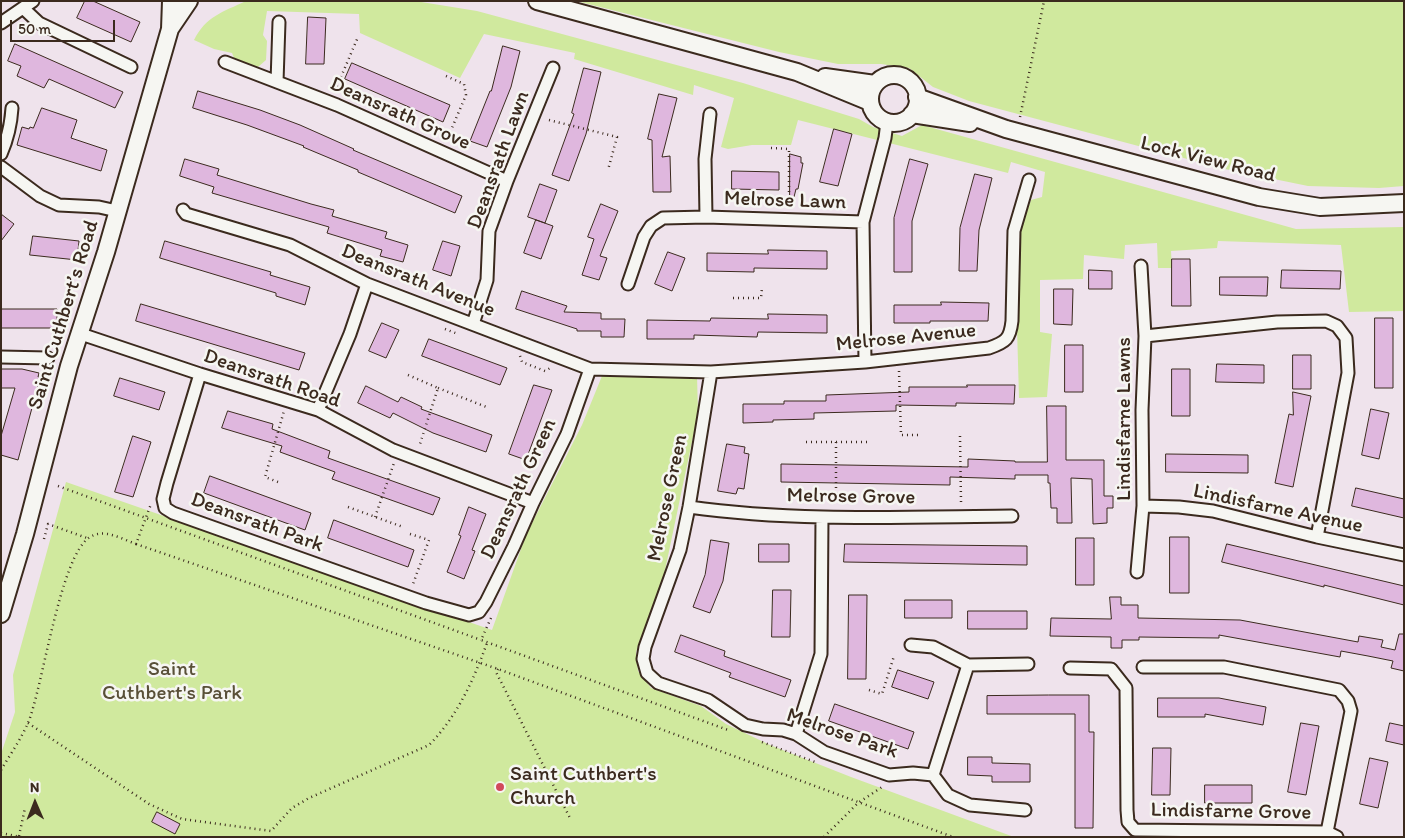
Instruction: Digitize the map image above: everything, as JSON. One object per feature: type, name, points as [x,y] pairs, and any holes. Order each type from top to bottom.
[{"type":"street","points":[[2,22],[33,1]]},
{"type":"street","name":"Saint Cuthbert’s Road","points":[[1,614],[78,333],[106,252],[170,29],[171,1]]},
{"type":"street","name":"Saint Cuthbert’s Road","points":[[170,29],[189,1]]},
{"type":"street","points":[[537,1],[797,72],[875,84]]},
{"type":"street","points":[[23,8],[39,24],[130,67]]},
{"type":"street","points":[[277,82],[279,22]]},
{"type":"street","name":"Deansrath Grove","points":[[224,62],[337,105],[507,181]]},
{"type":"street","name":"Deansrath Lawn","points":[[473,324],[487,280],[489,231],[507,181],[553,68]]},
{"type":"street","points":[[797,72],[870,102]]},
{"type":"street","points":[[865,362],[863,222],[885,138],[887,122],[876,115],[870,102],[870,96],[875,84],[888,76],[904,78],[915,89],[917,96],[916,109],[912,114]]},
{"type":"street","name":"Lock View Road","points":[[917,96],[1012,131],[1259,197],[1320,207],[1404,203]]},
{"type":"street","points":[[1,154],[11,124],[12,108]]},
{"type":"street","name":"Melrose Lawn","points":[[706,217],[705,158],[710,114]]},
{"type":"street","name":"Lock View Road","points":[[887,122],[901,122],[912,114],[1012,131]]},
{"type":"street","points":[[1,167],[40,196],[59,205],[100,207],[117,212]]},
{"type":"street","name":"Melrose Avenue","points":[[644,369],[711,372],[899,360],[989,348],[1002,343],[1010,335],[1014,231],[1029,180]]},
{"type":"street","name":"Deansrath Avenue","points":[[183,210],[186,214],[290,245],[367,284],[590,369],[644,369]]},
{"type":"street","name":"Melrose Lawn","points":[[628,284],[644,237],[651,226],[663,218],[706,217],[863,222]]},
{"type":"street","name":"Lindisfarne Lawns","points":[[1137,572],[1143,506],[1142,410],[1145,336],[1142,266]]},
{"type":"street","points":[[318,410],[350,334],[367,284]]},
{"type":"street","points":[[1145,336],[1277,322],[1326,321],[1337,326],[1346,338],[1348,373],[1317,537]]},
{"type":"street","name":"Deansrath Road","points":[[78,333],[200,374],[318,410],[393,450],[533,503]]},
{"type":"street","points":[[1,357],[48,358]]},
{"type":"street","name":"Deansrath Green","points":[[469,615],[479,612],[486,602],[514,546],[533,503],[568,434],[590,369]]},
{"type":"street","name":"Melrose Green","points":[[644,659],[645,646],[680,550],[711,372]]},
{"type":"street","name":"Deansrath Park","points":[[200,374],[166,483],[163,499],[165,508],[173,513],[426,604],[469,615]]},
{"type":"street","name":"Lindisfarne Avenue","points":[[1143,506],[1179,507],[1213,511],[1317,537],[1404,555]]},
{"type":"street","name":"Melrose Grove","points":[[689,507],[734,513],[822,517],[1012,516]]},
{"type":"street","points":[[796,734],[821,654],[822,517]]},
{"type":"street","points":[[911,645],[934,647],[968,665],[1028,664]]},
{"type":"street","name":"Melrose Park","points":[[644,659],[648,673],[658,683],[708,700],[745,725],[763,729],[783,730],[796,734],[824,752],[889,775],[913,773],[933,775]]},
{"type":"street","points":[[968,665],[933,775],[948,795],[970,806],[1025,810]]},
{"type":"street","name":"Lindisfarne Grove","points":[[1070,668],[1111,669],[1126,688],[1126,810],[1128,822],[1135,830],[1332,834],[1351,711],[1348,700],[1339,690],[1224,667],[1143,667]]},
{"type":"path","points":[[1012,131],[1044,1]]},
{"type":"path","points":[[334,95],[358,37]]},
{"type":"path","points":[[445,143],[466,95],[464,84],[446,76]]},
{"type":"path","points":[[549,120],[617,137],[608,170]]},
{"type":"path","points":[[771,148],[789,149],[789,208]]},
{"type":"path","points":[[733,298],[761,298],[762,288]]},
{"type":"path","points":[[899,360],[901,435],[921,435]]},
{"type":"path","points":[[408,374],[489,408]]},
{"type":"path","points":[[419,447],[438,388]]},
{"type":"path","points":[[278,482],[265,477],[284,410]]},
{"type":"path","points":[[960,436],[961,502]]},
{"type":"path","points":[[806,442],[870,442]]},
{"type":"path","points":[[836,442],[836,501]]},
{"type":"path","points":[[375,517],[394,463]]},
{"type":"path","points":[[58,486],[487,643],[615,687],[734,732]]},
{"type":"path","points":[[136,544],[153,500]]},
{"type":"path","points":[[348,507],[403,527]]},
{"type":"path","points":[[44,539],[48,524],[88,538]]},
{"type":"path","points":[[1,770],[28,723],[65,580],[76,553],[88,538],[98,533],[116,537],[498,669],[953,837]]},
{"type":"path","points":[[410,534],[429,540],[413,584]]},
{"type":"path","points":[[482,640],[493,614]]},
{"type":"path","points":[[271,831],[292,808],[309,798],[429,745],[443,732],[453,716],[480,663],[487,643]]},
{"type":"path","points":[[870,690],[882,694],[894,656]]},
{"type":"path","points":[[498,669],[496,672],[570,818]]},
{"type":"path","points":[[1,696],[6,696]]},
{"type":"path","points":[[28,723],[149,804],[182,819],[271,831]]},
{"type":"path","points":[[762,742],[818,763]]},
{"type":"path","points":[[824,837],[858,802],[882,787],[873,784]]},
{"type":"path","points":[[1,833],[20,837],[25,808]]},
{"type":"path","points":[[271,831],[273,837]]},
{"type":"green space","points":[[246,1],[415,1],[477,11],[743,83],[859,119],[873,127],[902,136],[922,125],[1296,229],[1404,227],[1404,311],[1349,312],[1341,245],[1218,241],[1217,248],[1171,251],[1172,268],[1158,268],[1157,243],[1125,245],[1124,259],[1084,255],[1083,279],[1040,280],[1040,332],[1052,334],[1047,397],[1019,398],[1017,328],[1019,233],[1031,200],[1042,197],[1045,172],[1011,162],[1008,173],[798,120],[791,145],[752,145],[728,149],[721,147],[734,98],[694,85],[693,95],[574,59],[575,53],[484,34],[460,78],[360,33],[359,14],[267,11],[263,35],[267,41],[266,60],[258,67],[236,63],[232,53],[214,49],[194,40],[204,25],[210,20]]},
{"type":"green space","points":[[576,1],[1404,1],[1404,186],[1379,188],[1308,186],[1225,169],[969,101],[933,87],[909,68],[881,64],[838,64],[779,52]]},
{"type":"green space","name":"Saint Cuthbert's Park","points":[[697,375],[698,413],[664,575],[636,652],[638,671],[651,688],[701,706],[726,724],[770,745],[1014,837],[1,837],[1,754],[15,712],[13,675],[66,482],[492,630],[526,535],[582,425],[602,376]]},
{"type":"building","points":[[85,1],[93,1],[140,22],[131,42],[77,18]]},
{"type":"building","points":[[308,17],[326,18],[324,64],[306,64]]},
{"type":"building","points":[[15,44],[123,92],[115,108],[49,79],[44,88],[17,76],[21,66],[8,61]]},
{"type":"building","points":[[503,46],[520,51],[511,87],[487,147],[470,141],[491,91]]},
{"type":"building","points":[[352,63],[450,105],[443,122],[345,79]]},
{"type":"building","points":[[584,68],[601,72],[586,134],[569,181],[552,175],[574,114],[572,113]]},
{"type":"building","points":[[198,91],[260,110],[300,125],[353,150],[462,196],[455,213],[358,172],[358,170],[304,146],[193,108]]},
{"type":"building","points":[[659,94],[677,98],[662,157],[670,156],[671,192],[653,192],[652,140],[648,139]]},
{"type":"building","points":[[42,108],[77,120],[71,138],[107,150],[101,171],[17,145],[22,127],[33,128]]},
{"type":"building","points":[[834,129],[852,134],[838,186],[820,182]]},
{"type":"building","points":[[790,154],[801,157],[801,163],[803,163],[798,189],[796,189],[794,197],[790,196]]},
{"type":"building","points":[[185,159],[219,169],[217,175],[334,210],[332,216],[387,232],[385,238],[408,245],[403,262],[380,256],[382,250],[327,233],[329,227],[212,193],[214,187],[180,176]]},
{"type":"building","points":[[910,159],[928,164],[912,221],[912,272],[894,272],[894,218]]},
{"type":"building","points":[[732,171],[779,172],[779,190],[732,189]]},
{"type":"building","points":[[975,174],[992,178],[979,230],[977,271],[959,271],[960,228]]},
{"type":"building","points":[[540,184],[557,190],[545,223],[528,217]]},
{"type":"building","points":[[601,204],[618,211],[600,256],[607,258],[599,280],[582,275],[594,239],[588,237]]},
{"type":"building","points":[[1,214],[14,224],[1,241]]},
{"type":"building","points":[[536,220],[553,226],[541,259],[524,253]]},
{"type":"building","points":[[33,236],[79,241],[77,260],[30,255]]},
{"type":"building","points":[[165,241],[271,272],[270,275],[310,287],[305,305],[276,296],[276,293],[160,258]]},
{"type":"building","points":[[443,241],[460,246],[451,276],[433,270]]},
{"type":"building","points":[[768,250],[827,251],[827,269],[754,268],[754,272],[707,271],[707,253],[768,254]]},
{"type":"building","points":[[668,252],[685,258],[672,291],[655,284]]},
{"type":"building","points":[[1172,259],[1190,259],[1191,306],[1172,306]]},
{"type":"building","points":[[1089,270],[1112,271],[1112,289],[1089,289]]},
{"type":"building","points":[[1282,270],[1341,271],[1340,289],[1281,288]]},
{"type":"building","points":[[1220,277],[1268,277],[1267,296],[1220,295]]},
{"type":"building","points":[[1054,289],[1073,289],[1072,325],[1054,324]]},
{"type":"building","points":[[522,291],[567,306],[564,312],[601,313],[601,319],[625,319],[624,337],[601,337],[601,331],[577,331],[577,329],[516,309]]},
{"type":"building","points":[[941,302],[989,303],[988,321],[894,323],[894,305],[941,305]]},
{"type":"building","points":[[141,304],[305,353],[299,370],[136,321]]},
{"type":"building","points":[[1,309],[57,309],[57,328],[1,328]]},
{"type":"building","points":[[768,314],[827,315],[827,333],[758,332],[757,337],[694,335],[694,339],[647,339],[647,320],[710,321],[711,318],[768,319]]},
{"type":"building","points":[[1375,318],[1393,318],[1393,388],[1375,388]]},
{"type":"building","points":[[382,323],[399,330],[386,358],[369,351]]},
{"type":"building","points":[[429,339],[507,368],[500,385],[422,356]]},
{"type":"building","points":[[1065,345],[1083,345],[1083,392],[1065,392]]},
{"type":"building","points":[[1293,355],[1311,355],[1311,389],[1293,389]]},
{"type":"building","points":[[1217,364],[1264,365],[1264,383],[1216,382]]},
{"type":"building","points":[[1,369],[22,369],[39,373],[38,377],[40,378],[18,460],[1,455],[1,436],[15,388],[1,388]]},
{"type":"building","points":[[1172,369],[1190,369],[1190,416],[1172,416]]},
{"type":"building","points":[[120,378],[165,392],[159,410],[114,396]]},
{"type":"building","points":[[534,385],[552,390],[526,460],[509,454]]},
{"type":"building","points":[[967,385],[1015,385],[1014,404],[956,403],[956,406],[896,405],[896,411],[814,413],[814,419],[743,423],[743,404],[784,404],[784,401],[826,401],[826,395],[909,392],[909,387],[967,387]]},
{"type":"building","points":[[366,386],[398,402],[401,397],[422,407],[421,409],[492,435],[486,452],[433,433],[393,413],[390,418],[358,403]]},
{"type":"building","points":[[1293,392],[1311,396],[1293,487],[1275,483],[1289,414],[1293,415]]},
{"type":"building","points":[[1047,406],[1066,406],[1066,460],[1104,460],[1104,496],[1113,496],[1113,508],[1107,508],[1107,523],[1093,524],[1092,479],[1071,478],[1072,523],[1057,523],[1057,508],[1051,508],[1048,475],[1015,475],[1015,479],[950,477],[950,485],[781,482],[781,464],[968,467],[968,459],[1047,462]]},
{"type":"building","points":[[1371,409],[1389,413],[1379,459],[1362,455]]},
{"type":"building","points":[[228,411],[273,424],[272,429],[330,451],[328,458],[440,498],[433,515],[332,479],[335,472],[280,452],[282,446],[222,428]]},
{"type":"building","points":[[133,436],[151,442],[133,497],[115,492]]},
{"type":"building","points":[[727,444],[745,447],[744,453],[749,454],[744,489],[738,488],[736,494],[718,491]]},
{"type":"building","points":[[1166,454],[1248,455],[1248,473],[1166,472]]},
{"type":"building","points":[[210,476],[311,513],[305,530],[204,493]]},
{"type":"building","points":[[1356,488],[1404,499],[1404,518],[1352,506]]},
{"type":"building","points":[[469,507],[486,514],[472,550],[475,551],[464,579],[447,572],[461,536],[459,535]]},
{"type":"building","points":[[334,520],[414,550],[408,567],[328,538]]},
{"type":"building","points":[[1170,537],[1189,537],[1189,593],[1170,593]]},
{"type":"building","points":[[1076,538],[1094,538],[1094,585],[1076,585]]},
{"type":"building","points":[[711,540],[729,543],[723,581],[710,613],[693,607],[705,575]]},
{"type":"building","points":[[759,544],[789,544],[789,562],[759,562]]},
{"type":"building","points":[[845,544],[1027,546],[1027,565],[844,562]]},
{"type":"building","points":[[1227,544],[1404,586],[1404,605],[1222,562]]},
{"type":"building","points":[[773,590],[791,590],[790,637],[772,637]]},
{"type":"building","points":[[849,595],[867,595],[866,679],[848,679]]},
{"type":"building","points":[[1110,597],[1121,597],[1121,605],[1138,605],[1138,618],[1240,620],[1358,642],[1359,636],[1383,640],[1381,647],[1395,650],[1399,634],[1404,634],[1404,671],[1391,668],[1393,661],[1368,656],[1341,651],[1340,657],[1219,635],[1219,638],[1139,637],[1139,640],[1122,640],[1122,648],[1111,648],[1111,637],[1050,636],[1051,618],[1111,619]]},
{"type":"building","points":[[905,600],[952,600],[952,618],[905,618]]},
{"type":"building","points":[[968,611],[1027,611],[1027,629],[968,629]]},
{"type":"building","points":[[681,635],[725,651],[724,656],[791,680],[785,697],[729,677],[731,673],[675,652]]},
{"type":"building","points":[[898,670],[934,682],[928,699],[892,687]]},
{"type":"building","points":[[1089,695],[1089,732],[1094,732],[1093,828],[1075,828],[1075,714],[987,714],[987,696]]},
{"type":"building","points":[[1158,698],[1219,698],[1266,707],[1263,725],[1205,714],[1205,717],[1158,717]]},
{"type":"building","points":[[835,704],[914,732],[908,749],[829,721]]},
{"type":"building","points":[[1301,723],[1319,726],[1306,795],[1288,792]]},
{"type":"building","points":[[1390,723],[1404,726],[1404,745],[1386,741]]},
{"type":"building","points":[[1153,748],[1171,748],[1170,795],[1152,795]]},
{"type":"building","points":[[968,757],[992,757],[992,763],[1030,764],[1030,782],[992,782],[992,776],[968,775]]},
{"type":"building","points":[[1370,758],[1388,762],[1378,808],[1360,804]]},
{"type":"building","points":[[1205,785],[1252,785],[1252,803],[1205,803]]},
{"type":"building","points":[[157,812],[180,824],[175,834],[152,822]]},
{"type":"place","name":"Saint Cuthbert's Church","points":[[500,787]]}]
